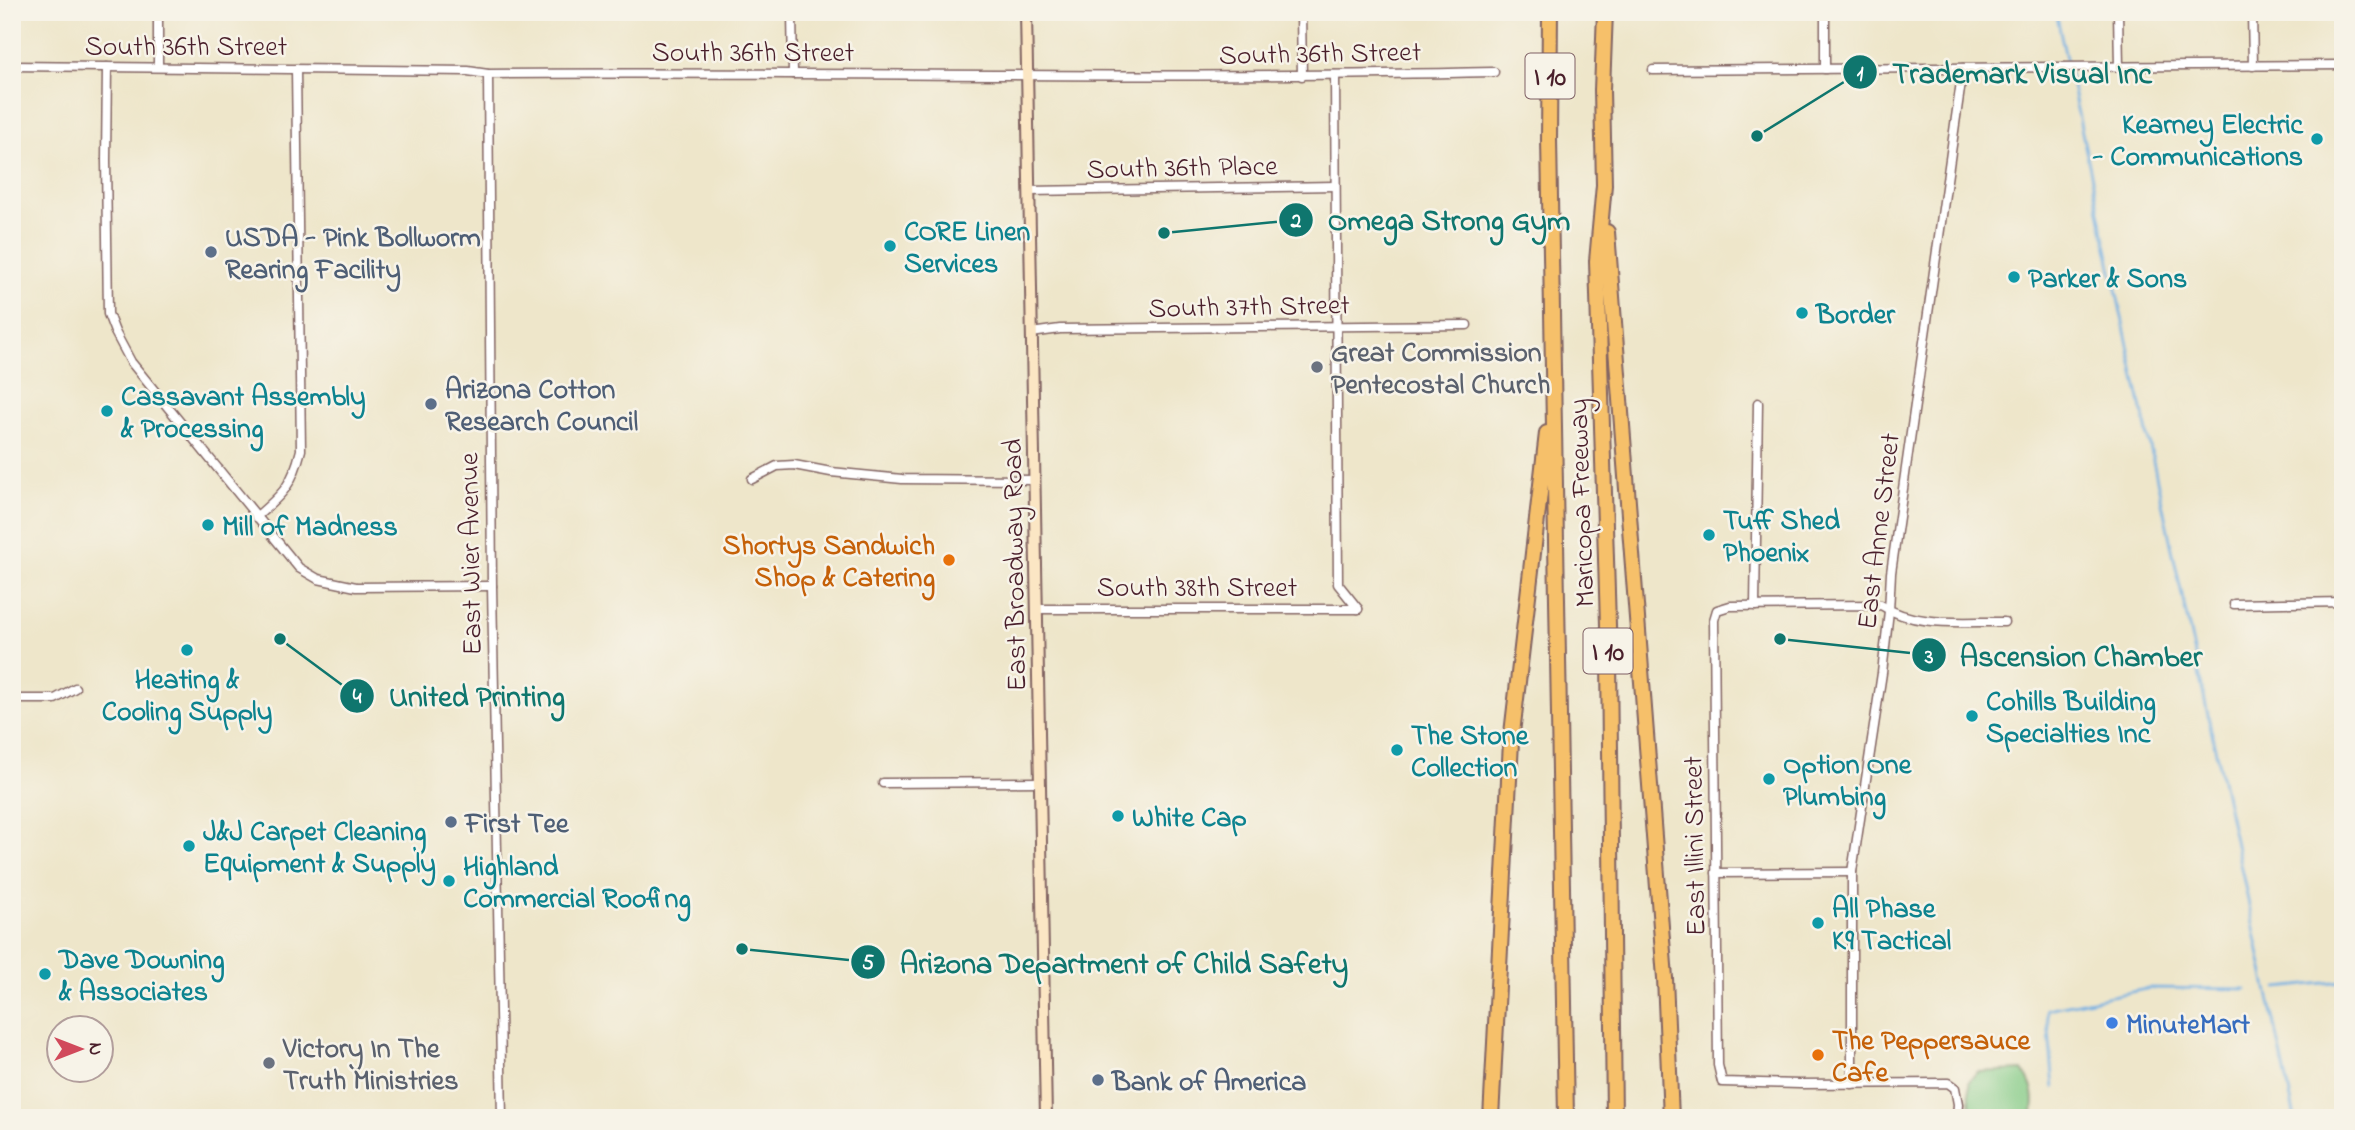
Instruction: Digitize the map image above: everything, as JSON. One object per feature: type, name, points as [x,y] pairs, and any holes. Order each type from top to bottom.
[{"type":"highway","name":"Maricopa Freeway","points":[[1550,12],[1549,139],[1566,1118]]},
{"type":"highway","name":"Maricopa Freeway","points":[[1605,12],[1602,90],[1604,186],[1597,261],[1609,658],[1614,1118]]},
{"type":"highway","points":[[1604,186],[1667,1001],[1671,1118]]},
{"type":"highway","points":[[1492,1118],[1511,742],[1553,376]]},
{"type":"main road","name":"East Broadway Road","points":[[1026,12],[1046,1118]]},
{"type":"street","points":[[158,12],[158,67]]},
{"type":"street","points":[[792,12],[793,74]]},
{"type":"street","points":[[1301,12],[1302,76]]},
{"type":"street","points":[[1825,12],[1825,69]]},
{"type":"street","points":[[2118,12],[2119,67]]},
{"type":"street","points":[[2252,12],[2253,66]]},
{"type":"street","points":[[1653,70],[2343,65]]},
{"type":"street","name":"South 36th Street","points":[[12,66],[468,71],[488,74],[1302,76],[1494,72]]},
{"type":"street","points":[[107,67],[106,160],[110,318],[131,362],[299,568],[318,579],[371,587],[492,586]]},
{"type":"street","name":"East Anne Street","points":[[1852,1084],[1852,872],[1962,68]]},
{"type":"street","points":[[256,517],[285,492],[301,450],[296,69]]},
{"type":"street","name":"East Wier Avenue","points":[[488,74],[492,586],[502,1118]]},
{"type":"street","points":[[1335,75],[1336,326]]},
{"type":"street","name":"South 36th Place","points":[[1029,191],[1335,186]]},
{"type":"street","name":"South 37th Street","points":[[1031,333],[1060,329],[1467,325]]},
{"type":"street","name":"South 38th Street","points":[[1036,609],[1358,609],[1338,584],[1336,326]]},
{"type":"street","points":[[1758,403],[1755,606],[1881,605],[1889,611],[1928,620],[2004,622]]},
{"type":"street","points":[[752,479],[778,466],[794,464],[831,472],[902,479],[1034,480]]},
{"type":"street","points":[[2234,604],[2343,602]]},
{"type":"street","name":"East Illini Street","points":[[1755,606],[1730,606],[1717,610],[1714,620],[1718,1065],[1723,1082],[1852,1084]]},
{"type":"street","points":[[12,699],[55,699],[75,688]]},
{"type":"street","points":[[883,783],[1040,782]]},
{"type":"street","points":[[1716,873],[1852,872]]},
{"type":"street","points":[[1852,1084],[1948,1083],[1955,1088],[1957,1118]]},
{"type":"green space","points":[[2023,1070],[2033,1093],[2032,1118],[1971,1118],[1969,1081],[1977,1072]]},
{"type":"waterway","points":[[2056,12],[2295,1118]]},
{"type":"waterway","points":[[2278,988],[2343,981]]},
{"type":"waterway","points":[[2054,1088],[2047,1009],[2151,988],[2246,989]]},
{"type":"place","name":"Trademark Visual Inc","points":[[1757,136]]},
{"type":"place","name":"Kearney Electric - Communications","points":[[2317,139]]},
{"type":"place","name":"Omega Strong Gym","points":[[1164,233]]},
{"type":"place","name":"CORE Linen Services","points":[[890,246]]},
{"type":"place","name":"USDA - Pink Bollworm Rearing Facility","points":[[211,252]]},
{"type":"place","name":"Parker & Sons","points":[[2014,277]]},
{"type":"place","name":"Border","points":[[1802,313]]},
{"type":"place","name":"Great Commission Pentecostal Church","points":[[1317,367]]},
{"type":"place","name":"Arizona Cotton Research Council","points":[[431,404]]},
{"type":"place","name":"Cassavant Assembly & Processing","points":[[107,411]]},
{"type":"place","name":"Mill of Madness","points":[[208,525]]},
{"type":"place","name":"Tuff Shed Phoenix","points":[[1709,535]]},
{"type":"place","name":"Shortys Sandwich Shop & Catering","points":[[949,560]]},
{"type":"place","name":"United Printing","points":[[280,639]]},
{"type":"place","name":"Ascension Chamber","points":[[1780,639]]},
{"type":"place","name":"Heating & Cooling Supply","points":[[187,650]]},
{"type":"place","name":"Cohills Building Specialties Inc","points":[[1972,716]]},
{"type":"place","name":"The Stone Collection","points":[[1397,750]]},
{"type":"place","name":"Option One Plumbing","points":[[1769,779]]},
{"type":"place","name":"White Cap","points":[[1118,816]]},
{"type":"place","name":"First Tee","points":[[451,822]]},
{"type":"place","name":"J&J Carpet Cleaning Equipment & Supply","points":[[189,846]]},
{"type":"place","name":"Highland Commercial Roofing","points":[[449,881]]},
{"type":"place","name":"All Phase K9 Tactical","points":[[1818,923]]},
{"type":"place","name":"Arizona Department of Child Safety","points":[[742,949]]},
{"type":"place","name":"Dave Downing & Associates","points":[[45,974]]},
{"type":"place","name":"MinuteMart","points":[[2112,1023]]},
{"type":"place","name":"The Peppersauce Cafe","points":[[1818,1055]]},
{"type":"place","name":"Victory In The Truth Ministries","points":[[269,1063]]},
{"type":"place","name":"Bank of America","points":[[1098,1080]]}]
